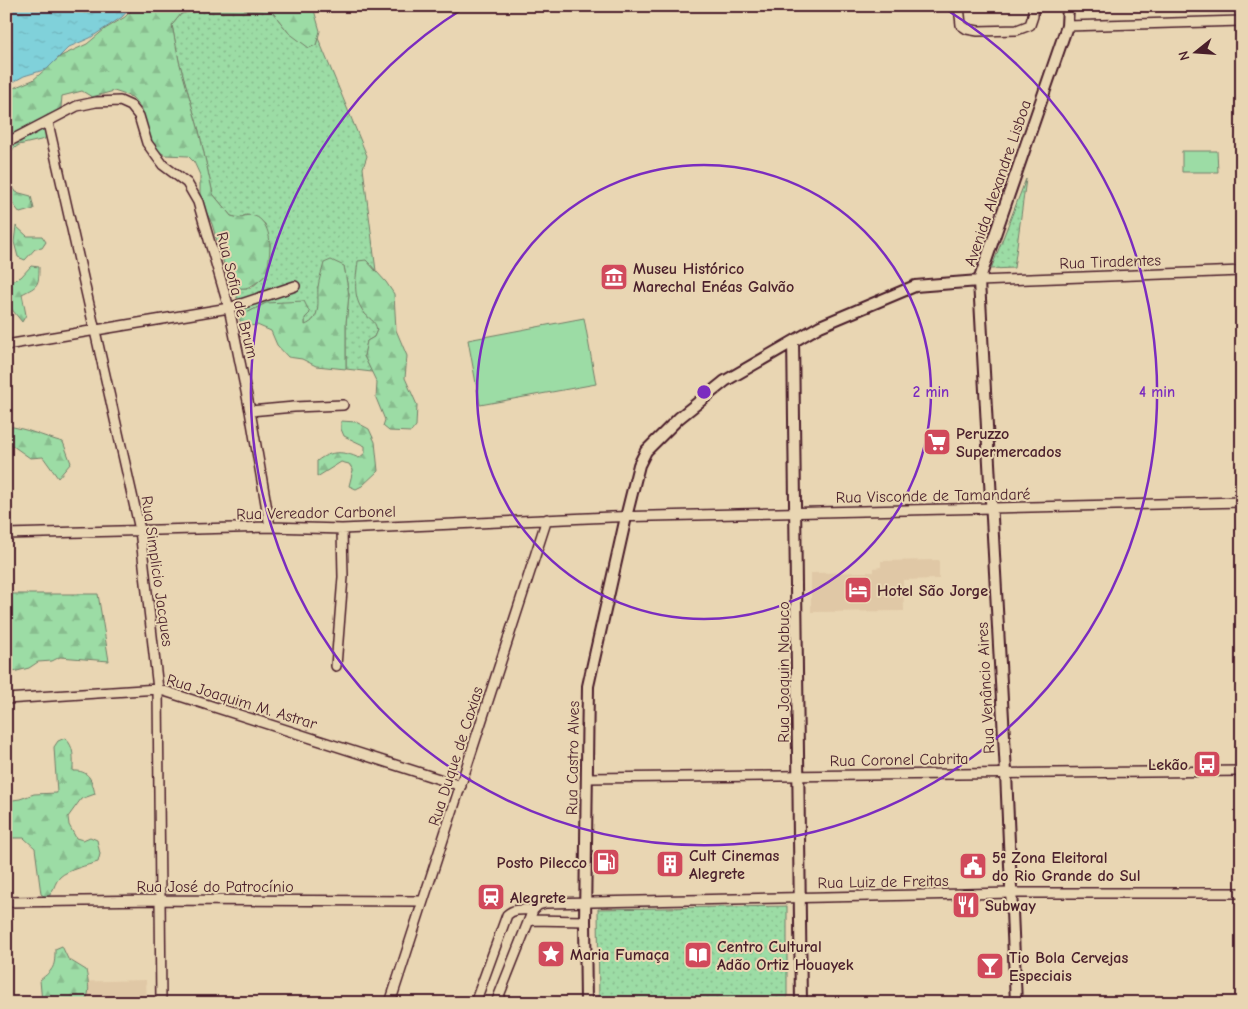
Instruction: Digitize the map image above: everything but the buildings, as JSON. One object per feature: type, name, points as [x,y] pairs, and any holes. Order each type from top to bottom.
[{"type":"street","points":[[958,6],[961,25],[967,29],[978,31],[1017,30],[1030,25],[1033,16],[1033,6]]},
{"type":"street","name":"Avenida Alexandre Lisboa","points":[[626,517],[639,466],[650,446],[679,418],[725,381],[820,326],[915,286],[979,281],[1067,26],[1068,6]]},
{"type":"street","points":[[1067,26],[1242,21]]},
{"type":"street","name":"Rua Sofia de Brum","points":[[48,122],[77,106],[96,102],[120,101],[131,106],[139,116],[147,143],[164,165],[187,183],[198,202],[229,308],[250,411],[270,527]]},
{"type":"street","points":[[6,143],[48,122]]},
{"type":"street","name":"Rua Simplicio Jacques","points":[[48,122],[140,530],[158,690],[161,1003]]},
{"type":"street","name":"Rua Tiradentes","points":[[979,281],[1242,271]]},
{"type":"street","name":"Rua Venâncio Aires","points":[[979,281],[990,509],[1006,772],[1016,1003]]},
{"type":"street","points":[[6,345],[229,308],[296,286]]},
{"type":"street","name":"Rua Joaquin Nabuco","points":[[793,342],[797,513],[801,1003]]},
{"type":"street","points":[[250,411],[342,405]]},
{"type":"street","name":"Rua Visconde de Tamandaré","points":[[626,517],[1242,502]]},
{"type":"street","name":"Rua Vereador Carbonel","points":[[6,534],[270,527],[342,529],[626,517]]},
{"type":"street","name":"Rua Castro Alves","points":[[586,1003],[585,902],[588,686],[626,517]]},
{"type":"street","name":"Rua Duque de Caxias","points":[[390,1003],[547,519]]},
{"type":"street","points":[[336,666],[343,577],[342,529]]},
{"type":"street","name":"Rua Joaquim M. Astrar","points":[[6,699],[158,690],[461,786]]},
{"type":"street","name":"Rua Coronel Cabrita","points":[[587,778],[1006,772],[1242,771]]},
{"type":"street","name":"Rua Luiz de Freitas","points":[[475,1003],[507,915],[511,911],[534,910],[538,905],[546,903],[1011,893],[1242,894]]},
{"type":"street","name":"Rua José do Patrocínio","points":[[6,902],[160,900],[423,901]]},
{"type":"street","points":[[496,1003],[534,910]]},
{"type":"street","points":[[531,920],[585,921]]},
{"type":"shaded area","points":[[939,560],[939,579],[903,580],[904,611],[811,612],[811,573],[874,572],[874,568],[881,567],[881,561]]},
{"type":"shaded area","points":[[146,980],[147,1003],[69,1003],[69,982]]},
{"type":"green space","points":[[136,6],[321,6],[314,10],[320,31],[316,45],[309,48],[289,33],[270,9],[241,11],[195,10],[181,14],[172,25],[179,61],[199,131],[213,194],[231,216],[239,218],[252,215],[258,217],[268,232],[270,246],[267,274],[246,288],[230,284],[212,224],[200,199],[200,175],[194,162],[188,156],[165,155],[158,151],[150,138],[142,109],[132,97],[114,91],[92,97],[82,91],[62,96],[60,119],[47,124],[45,139],[19,145],[6,154],[6,91],[33,80],[61,56],[87,44],[105,29],[125,17]]},
{"type":"green space","points":[[270,9],[289,33],[316,45],[318,38],[367,156],[363,168],[376,271],[366,260],[364,313],[376,323],[377,330],[374,337],[367,341],[364,356],[372,372],[346,369],[346,323],[349,295],[344,266],[318,286],[318,309],[314,318],[305,326],[305,318],[266,303],[239,317],[236,288],[251,288],[267,274],[270,244],[265,224],[253,216],[246,215],[239,218],[231,216],[213,194],[199,131],[179,61],[172,25],[181,14],[195,10],[241,11]]},
{"type":"green space","points":[[1182,151],[1217,151],[1218,172],[1182,172]]},
{"type":"green space","points":[[8,179],[16,192],[31,196],[34,209],[20,213],[6,195],[6,181]]},
{"type":"green space","points":[[1026,179],[1014,268],[991,269]]},
{"type":"green space","points":[[16,226],[27,236],[42,236],[46,242],[42,248],[35,249],[25,260],[18,257],[14,242]]},
{"type":"green space","points":[[331,260],[344,266],[349,295],[346,323],[346,369],[316,366],[302,359],[288,357],[277,345],[271,331],[257,325],[242,327],[239,317],[266,303],[304,301],[310,313],[305,318],[305,325],[310,322],[318,309],[318,287],[324,263]]},
{"type":"green space","points":[[366,260],[394,294],[396,330],[407,356],[405,378],[417,405],[416,426],[411,432],[389,431],[383,426],[385,420],[376,398],[377,383],[364,356],[367,341],[374,337],[377,330],[375,324],[365,314],[356,293],[358,261]]},
{"type":"green space","points":[[31,266],[39,267],[39,278],[34,287],[22,294],[26,315],[22,322],[6,302],[6,278],[14,280],[21,277]]},
{"type":"green space","points":[[584,318],[596,384],[480,405],[468,340]]},
{"type":"green space","points":[[341,421],[356,422],[369,429],[375,442],[378,471],[356,489],[349,486],[353,470],[349,464],[341,462],[317,477],[317,461],[322,457],[332,453],[343,453],[359,458],[365,453],[365,446],[344,436],[341,429]]},
{"type":"green space","points":[[6,426],[63,442],[71,463],[58,478],[43,457],[30,458],[6,441]]},
{"type":"green space","points":[[6,594],[98,594],[109,661],[60,657],[52,661],[38,662],[29,668],[9,673],[6,671]]},
{"type":"green space","points":[[65,738],[72,749],[73,771],[83,772],[89,777],[95,794],[81,799],[68,817],[69,825],[76,838],[83,840],[90,837],[97,840],[100,854],[98,862],[63,874],[47,898],[41,894],[35,848],[24,838],[6,838],[6,801],[34,794],[57,793],[54,747],[58,741]]},
{"type":"green space","points":[[787,906],[787,1003],[599,1003],[598,909]]},
{"type":"green space","points":[[62,946],[68,959],[86,970],[88,996],[83,1003],[42,1003],[40,980],[53,967],[55,949]]},
{"type":"water","points":[[6,6],[132,6],[122,17],[90,38],[69,47],[47,69],[24,76],[6,86]]},
{"type":"place","name":"Museu Histórico Marechal Enéas Galvão","points":[[614,277]]},
{"type":"place","name":"Peruzzo Supermercados","points":[[937,442]]},
{"type":"place","name":"Hotel São Jorge","points":[[858,590]]},
{"type":"place","name":"Lekão","points":[[1207,764]]},
{"type":"place","name":"Posto Pilecco","points":[[606,862]]},
{"type":"place","name":"Cult Cinemas Alegrete","points":[[670,864]]},
{"type":"place","name":"5ª Zona Eleitoral do Rio Grande do Sul","points":[[973,866]]},
{"type":"place","name":"Alegrete","points":[[491,897]]},
{"type":"place","name":"Subway","points":[[966,905]]},
{"type":"place","name":"Maria Fumaça","points":[[551,954]]},
{"type":"place","name":"Centro Cultural Adão Ortiz Houayek","points":[[698,955]]},
{"type":"place","name":"Tio Bola Cervejas Especiais","points":[[990,966]]}]
